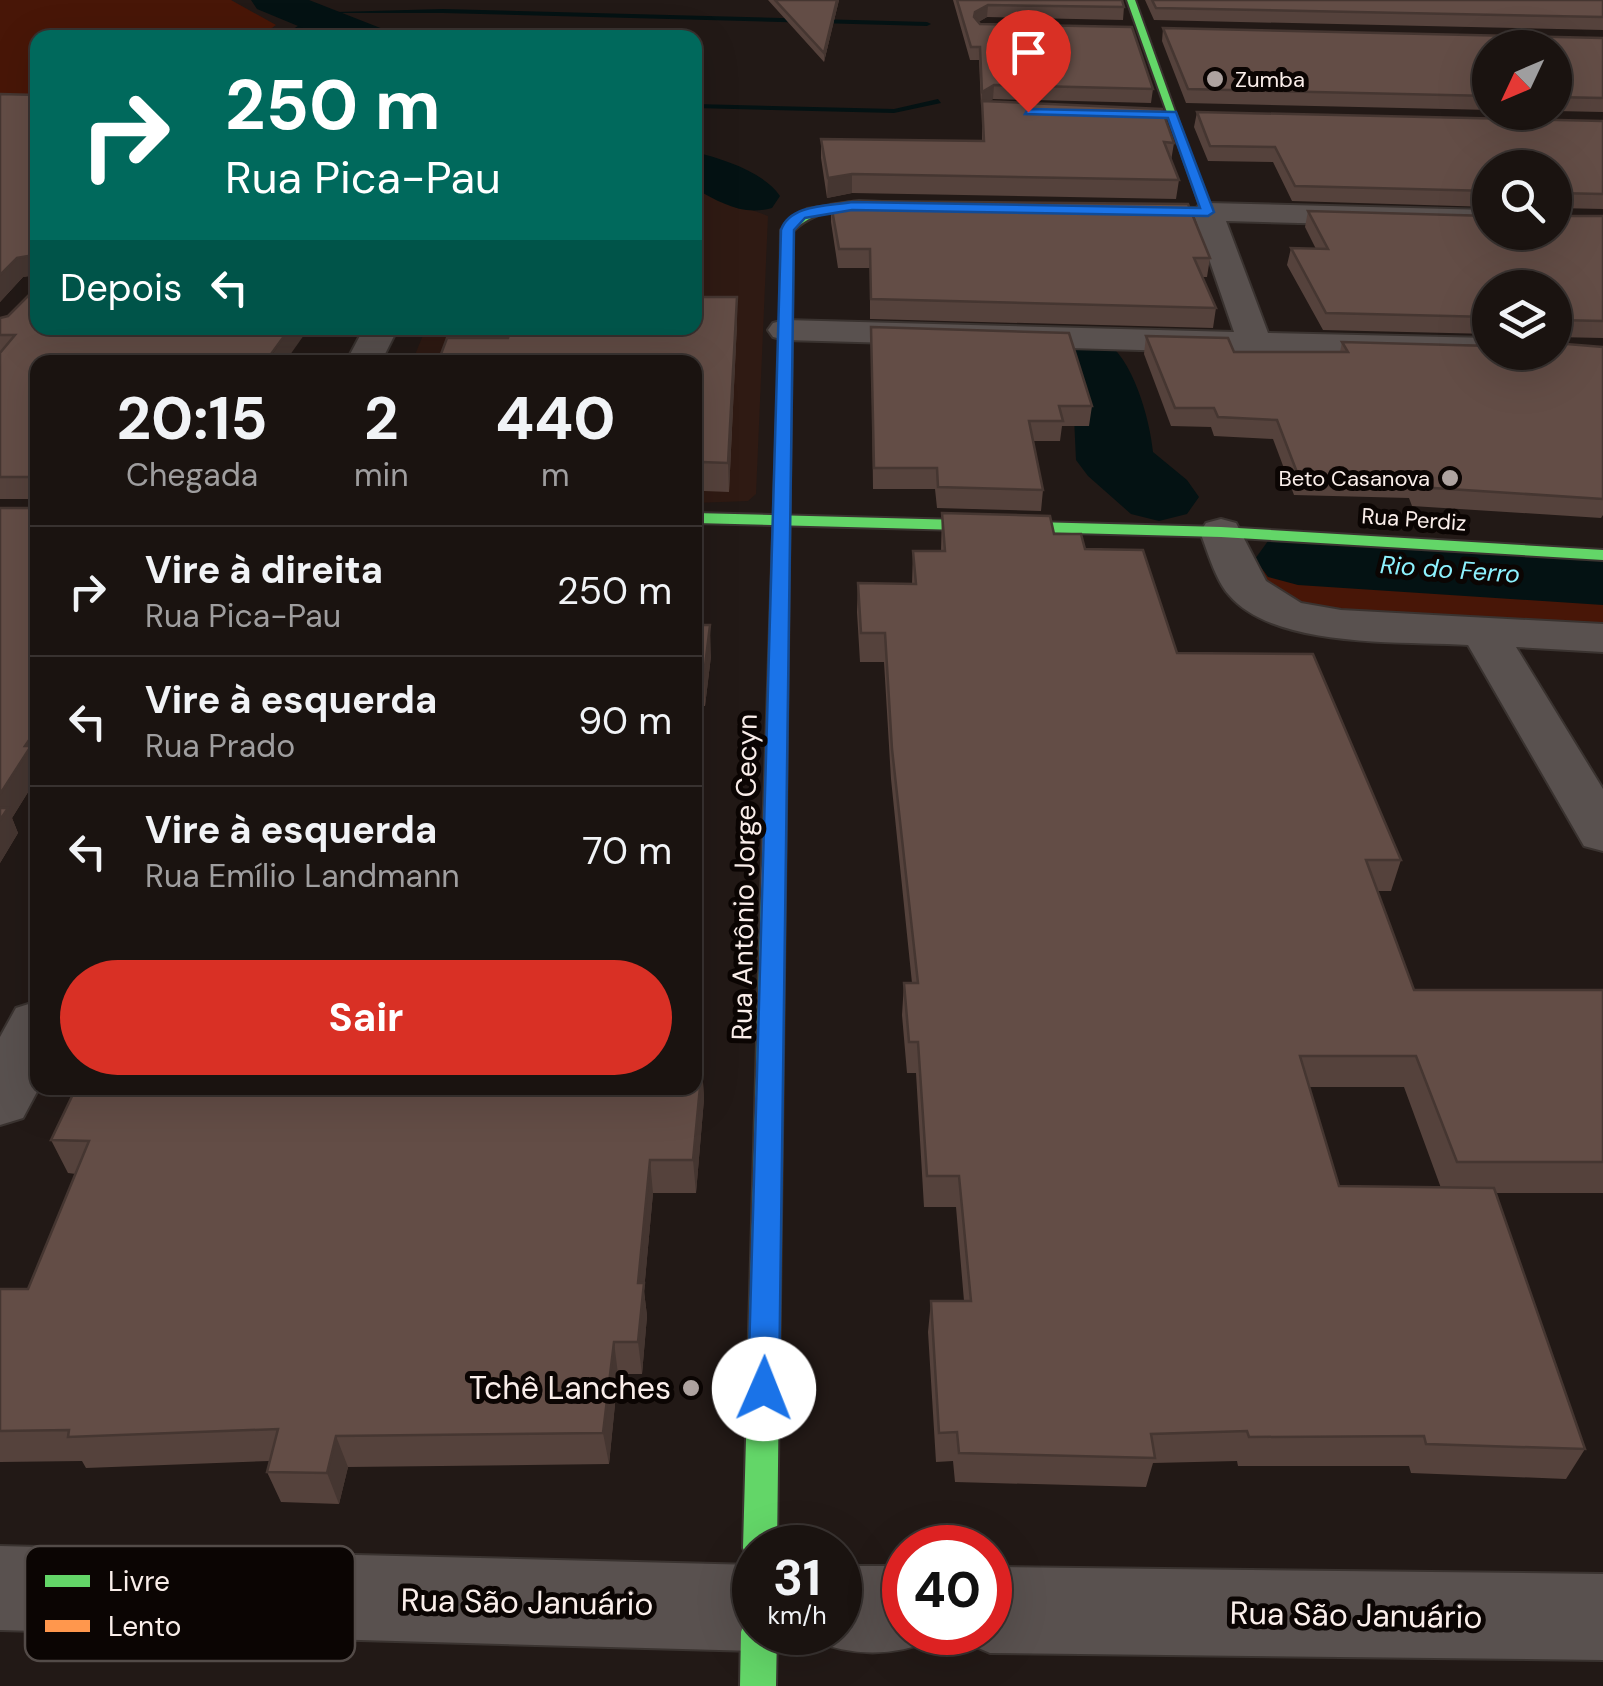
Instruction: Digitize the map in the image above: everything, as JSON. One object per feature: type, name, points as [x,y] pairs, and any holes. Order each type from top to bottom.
[{"type":"street","points":[[1131,0],[1162,114],[1208,212],[1255,343]]},
{"type":"street","points":[[1162,114],[1202,115]]},
{"type":"street","name":"Rua Antônio Jorge Cecyn","points":[[760,1525],[787,230],[801,214],[852,206],[931,207]]},
{"type":"street","points":[[1089,210],[1472,219]]},
{"type":"street","points":[[785,330],[1472,349]]},
{"type":"street","name":"Rua Perdiz","points":[[702,518],[1222,532],[1603,556]]},
{"type":"street","points":[[1222,532],[1247,588],[1263,603],[1287,614],[1341,624],[1603,638]]},
{"type":"street","points":[[1483,632],[1603,833]]},
{"type":"street","points":[[0,1100],[30,1040]]},
{"type":"street","name":"Rua São Januário","points":[[0,1588],[25,1589]]},
{"type":"street","name":"Rua São Januário","points":[[355,1597],[732,1607]]},
{"type":"street","name":"Rua São Januário","points":[[1012,1610],[1603,1617]]},
{"type":"street","points":[[758,1655],[758,1686]]},
{"type":"shaded area","points":[[0,0],[231,0],[276,25],[269,30],[30,30],[30,100],[0,99]]},
{"type":"shaded area","points":[[702,192],[768,216],[756,494],[748,501],[702,503],[702,355],[415,355],[423,335],[702,335]]},
{"type":"shaded area","points":[[1270,554],[1603,571],[1603,630],[1309,610],[1271,594],[1255,561]]},
{"type":"building","points":[[775,0],[837,0],[824,53]]},
{"type":"building","points":[[957,0],[1122,0],[1124,7],[988,5],[975,12],[974,17],[980,24],[1132,27],[1153,89],[994,85],[982,92],[980,47],[971,47]]},
{"type":"building","points":[[1152,0],[1603,0],[1603,17],[1156,8]]},
{"type":"building","points":[[1163,28],[1472,35],[1472,96],[1188,89]]},
{"type":"building","points":[[1572,37],[1603,38],[1603,98],[1572,97]]},
{"type":"building","points":[[0,94],[30,95],[30,256],[17,258],[0,275]]},
{"type":"building","points":[[982,101],[1162,109],[1174,143],[1164,142],[1179,180],[852,174],[828,178],[821,139],[984,141]]},
{"type":"building","points":[[1197,112],[1472,118],[1472,130],[1572,130],[1572,120],[1603,121],[1603,194],[1572,193],[1572,150],[1472,150],[1472,191],[1295,186],[1275,147],[1210,146]]},
{"type":"building","points":[[831,204],[1188,204],[1210,258],[1194,258],[1216,308],[871,299],[870,249],[839,249]]},
{"type":"building","points":[[1308,211],[1472,216],[1472,250],[1572,250],[1572,216],[1603,216],[1603,321],[1572,320],[1572,270],[1472,270],[1472,317],[1326,313],[1291,248],[1328,249]]},
{"type":"building","points":[[30,294],[30,335],[285,335],[270,355],[30,355],[30,477],[0,477],[0,353],[15,335],[0,335],[0,318],[8,316]]},
{"type":"building","points":[[702,297],[737,297],[728,463],[702,462],[702,355],[441,355],[447,338],[702,335]]},
{"type":"building","points":[[871,327],[1069,333],[1092,406],[1059,406],[1063,421],[1029,421],[1043,490],[938,487],[937,468],[874,468]]},
{"type":"building","points":[[1146,336],[1228,338],[1234,352],[1348,352],[1342,342],[1472,346],[1472,370],[1572,370],[1572,344],[1603,347],[1603,499],[1418,487],[1415,479],[1298,475],[1277,420],[1218,417],[1214,408],[1175,408]]},
{"type":"building","points":[[0,508],[30,508],[30,739],[25,746],[30,748],[0,794]]},
{"type":"building","points":[[942,513],[1050,516],[1054,534],[1081,534],[1085,549],[1143,550],[1177,653],[1313,654],[1401,860],[1366,860],[1414,990],[1603,990],[1603,1162],[1457,1162],[1416,1056],[1300,1056],[1339,1186],[1494,1188],[1585,1449],[1426,1444],[1424,1436],[1249,1437],[1247,1431],[1151,1434],[1155,1458],[959,1453],[957,1432],[939,1433],[931,1301],[971,1301],[959,1176],[927,1176],[918,1042],[909,1042],[904,983],[918,983],[892,749],[885,633],[861,633],[858,583],[916,584],[913,551],[945,551]]},
{"type":"building","points":[[702,625],[710,625],[704,675]]},
{"type":"building","points":[[73,1095],[699,1095],[693,1160],[650,1160],[638,1283],[644,1283],[638,1342],[614,1342],[603,1433],[336,1436],[327,1473],[267,1472],[278,1429],[68,1437],[69,1430],[0,1431],[0,1289],[28,1289],[89,1141],[51,1140]]},
{"type":"waterway","name":"Rio do Ferro","points":[[272,0],[347,30]]},
{"type":"waterway","points":[[304,13],[443,11],[927,24]]},
{"type":"waterway","points":[[295,30],[315,17]]},
{"type":"waterway","points":[[702,106],[894,111],[938,101]]},
{"type":"waterway","name":"Rio do Ferro","points":[[702,171],[752,196]]},
{"type":"waterway","name":"Rio do Ferro","points":[[1079,354],[1096,377],[1107,403],[1115,460],[1159,497]]},
{"type":"waterway","name":"Rio do Ferro","points":[[1298,559],[1603,579]]},
{"type":"traffic: fast","points":[[1118,211],[1208,212],[1131,0]]},
{"type":"traffic: fast","points":[[785,327],[787,230],[798,219],[842,205],[907,207]]},
{"type":"traffic: fast","points":[[702,518],[1221,532],[1603,555]]},
{"type":"traffic: fast","points":[[760,1525],[773,896]]},
{"type":"traffic: fast","points":[[758,1686],[759,1655]]},
{"type":"traffic: slow","points":[[773,896],[785,327]]},
{"type":"place","name":"Zumba","points":[[1215,79]]},
{"type":"place","name":"Beto Casanova","points":[[1450,478]]},
{"type":"place","name":"Tchê Lanches","points":[[691,1388]]},
{"type":"route","points":[[764,1389],[787,230],[801,214],[852,206],[1208,212],[1172,115],[1028,112]]}]
